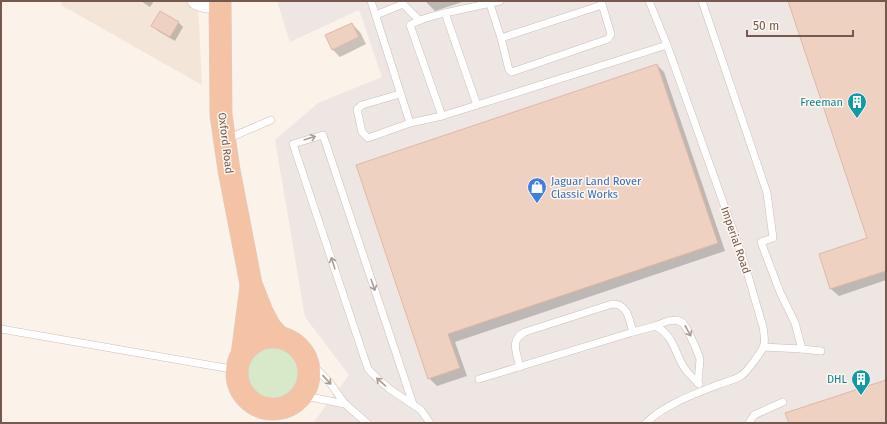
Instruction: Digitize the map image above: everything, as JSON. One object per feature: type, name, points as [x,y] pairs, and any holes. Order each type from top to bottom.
[{"type":"highway","name":"Oxford Road","points":[[220,4],[222,115],[229,170],[251,284],[262,312],[270,327],[278,337]]},
{"type":"highway","name":"Oxford Road","points":[[239,362],[251,284]]},
{"type":"highway","points":[[256,423],[237,378],[239,362],[246,349],[257,340],[278,337],[292,342],[303,352],[309,366],[310,374],[306,390],[298,399],[283,423]]},
{"type":"highway","points":[[246,398],[259,407],[274,410],[289,406],[298,399]]},
{"type":"street","points":[[195,1],[202,4],[220,4]]},
{"type":"lane","points":[[371,1],[410,123]]},
{"type":"lane","points":[[442,116],[410,25],[428,17],[500,1]]},
{"type":"lane","name":"Imperial Road","points":[[649,1],[667,45],[743,258],[763,327],[763,347]]},
{"type":"lane","points":[[702,1],[767,193],[773,238],[761,242],[780,292],[795,323],[802,349]]},
{"type":"lane","points":[[376,15],[403,2],[419,20]]},
{"type":"lane","points":[[490,4],[509,70],[512,72],[608,39],[611,34],[602,3],[501,38]]},
{"type":"lane","points":[[445,13],[478,105]]},
{"type":"lane","points":[[400,94],[362,105],[357,109],[362,132],[368,138],[410,123],[442,116],[667,45]]},
{"type":"lane","points":[[225,140],[271,120]]},
{"type":"lane","points":[[413,404],[323,135],[293,144],[368,369],[391,390],[421,410],[430,423]]},
{"type":"lane","points":[[520,367],[515,345],[516,339],[520,334],[605,306],[617,304],[622,306],[626,312],[633,332]]},
{"type":"lane","points":[[479,379],[668,321],[677,320],[683,323],[687,329],[700,359],[698,383]]},
{"type":"lane","points":[[654,326],[666,334],[683,366],[704,391]]},
{"type":"lane","points":[[1,329],[239,362]]},
{"type":"lane","points":[[646,423],[656,414],[670,406],[743,375],[763,347],[821,351]]},
{"type":"lane","points":[[306,358],[330,383],[345,404],[367,423]]},
{"type":"lane","points":[[298,399],[314,398],[345,404]]},
{"type":"lane","points":[[749,423],[754,415],[783,402]]},
{"type":"shaded area","points":[[62,1],[198,1],[202,85],[61,5]]},
{"type":"shaded area","points":[[277,1],[886,1],[886,423],[313,423],[349,375],[305,317],[275,140],[318,103],[382,77],[359,10],[290,42]]},
{"type":"green space","points":[[274,347],[284,349],[293,355],[299,364],[301,374],[299,384],[293,393],[284,399],[274,401],[264,399],[255,393],[249,384],[247,374],[249,364],[255,355],[264,349]]},
{"type":"building","name":"Freeman","points":[[788,1],[886,1],[886,271],[830,289],[819,254],[867,238]]},
{"type":"building","points":[[160,11],[179,22],[170,37],[151,26]]},
{"type":"building","points":[[352,23],[359,37],[332,50],[325,35]]},
{"type":"building","name":"Jaguar Land Rover Classic Works","points":[[657,64],[718,243],[448,334],[460,368],[428,379],[356,165]]},
{"type":"building","name":"DHL","points":[[886,380],[886,423],[789,423],[785,413]]},
{"type":"place","name":"Freeman","points":[[857,119]]},
{"type":"place","name":"Jaguar Land Rover Classic Works","points":[[537,204]]},
{"type":"place","name":"DHL","points":[[861,396]]}]
